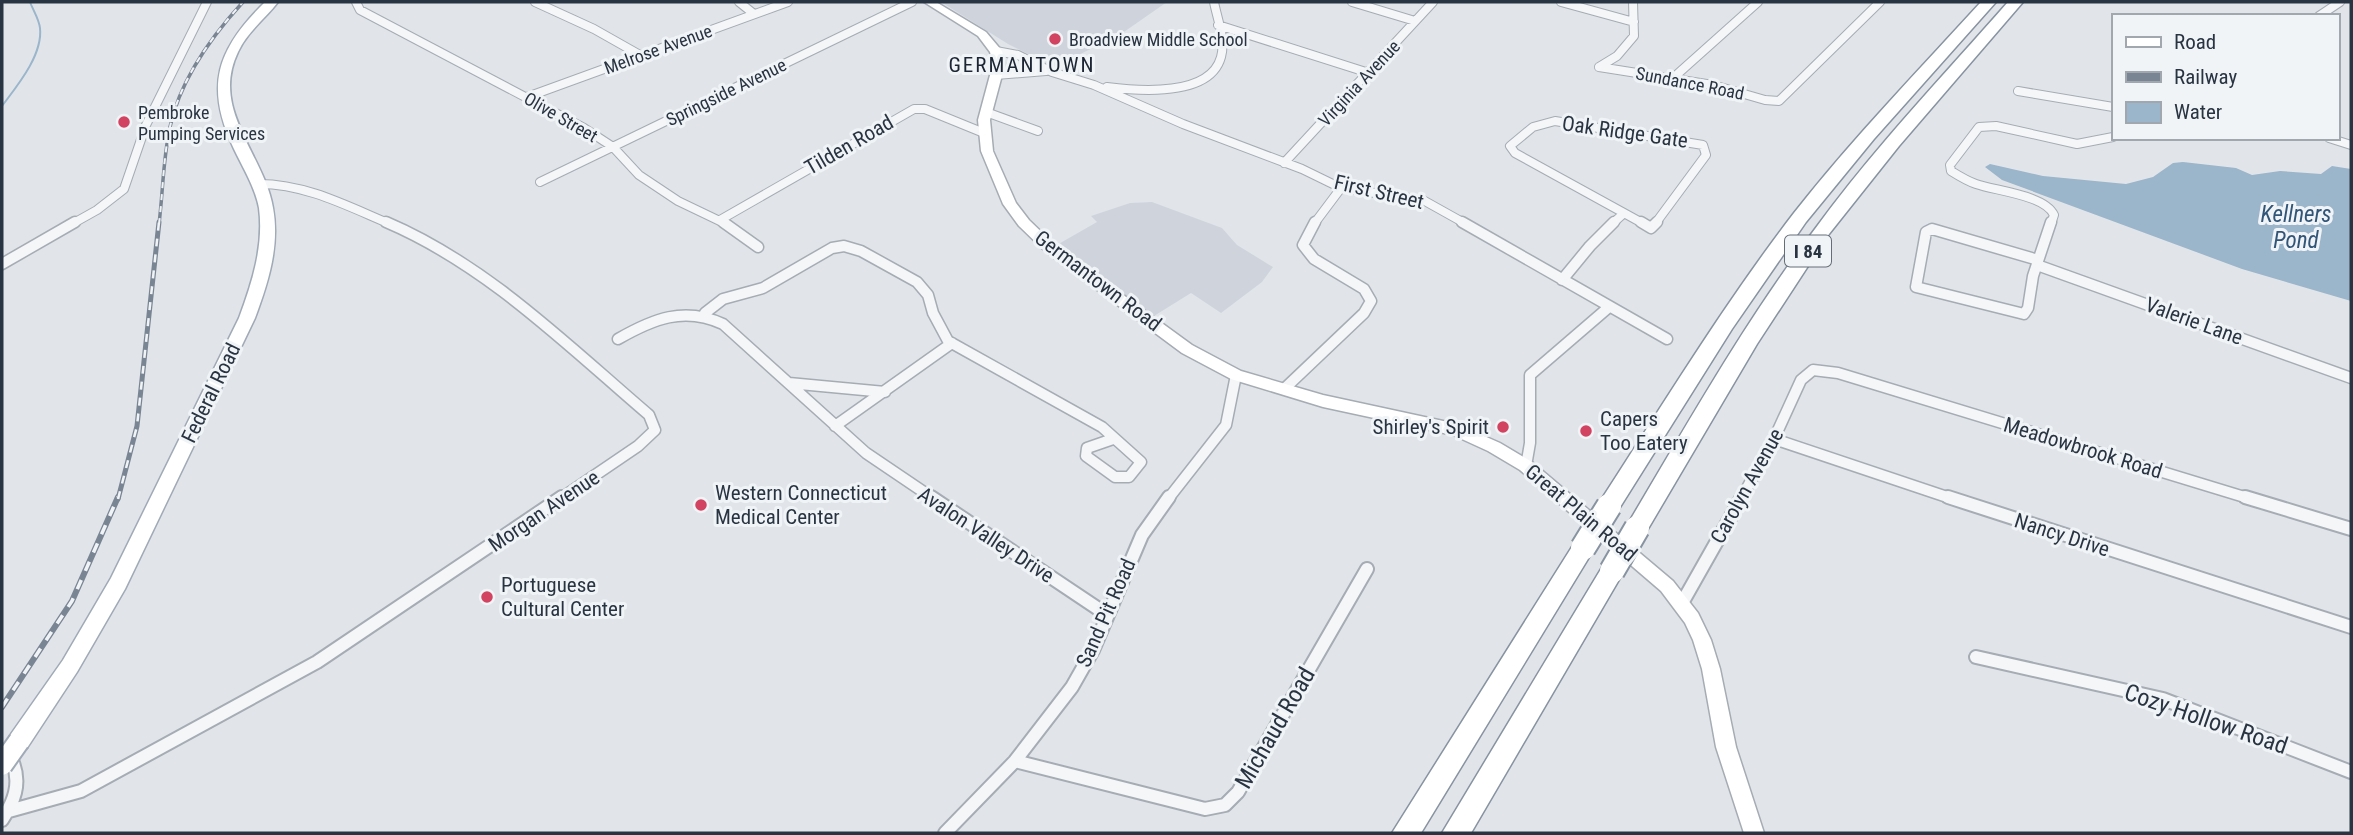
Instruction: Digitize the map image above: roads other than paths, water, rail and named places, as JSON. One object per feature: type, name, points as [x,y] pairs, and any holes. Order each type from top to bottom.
[{"type":"highway","name":"I 84","points":[[1406,833],[1721,330],[1795,225],[1851,156],[1989,2]]},
{"type":"highway","name":"I 84","points":[[1456,833],[1759,323],[1814,242],[1874,166],[2016,2]]},
{"type":"main road","name":"Federal Road","points":[[2,765],[70,666],[118,583],[247,318],[266,258],[268,229],[259,184],[229,123],[223,107],[221,88],[233,50],[244,31],[272,2]]},
{"type":"main road","points":[[929,2],[986,38],[996,51]]},
{"type":"main road","name":"Germantown Road","points":[[996,51],[999,64],[986,113],[986,151],[1004,193],[1024,223],[1040,239],[1187,349],[1237,375]]},
{"type":"main road","name":"Great Plain Road","points":[[1237,375],[1323,401],[1457,430],[1526,466],[1650,571],[1682,603],[1702,640],[1711,669],[1726,747],[1754,833]]},
{"type":"street","points":[[2,264],[97,210],[124,190],[146,125],[207,2]]},
{"type":"street","name":"Olive Street","points":[[356,2],[360,10],[584,128],[612,147],[627,164],[651,183],[678,201],[720,220],[758,247]]},
{"type":"street","points":[[535,2],[594,29],[640,55]]},
{"type":"street","points":[[739,2],[754,14]]},
{"type":"street","name":"Melrose Avenue","points":[[527,97],[789,2]]},
{"type":"street","name":"Springside Avenue","points":[[540,182],[912,2]]},
{"type":"street","points":[[1094,85],[1147,90],[1175,88],[1202,79],[1212,72],[1221,56],[1214,2]]},
{"type":"street","points":[[1352,2],[1415,21]]},
{"type":"street","name":"Virginia Avenue","points":[[1284,163],[1433,2]]},
{"type":"street","points":[[1561,2],[1634,22],[1633,2]]},
{"type":"street","points":[[1673,78],[1758,2]]},
{"type":"street","name":"Sundance Road","points":[[1634,22],[1634,36],[1627,46],[1599,67],[1673,78],[1779,101],[1880,2]]},
{"type":"street","points":[[2322,14],[2340,2]]},
{"type":"street","points":[[1217,25],[1369,72]]},
{"type":"street","name":"First Street","points":[[996,51],[1018,55],[1052,72],[1094,85],[1302,169],[1341,188],[1423,200],[1667,339]]},
{"type":"street","points":[[996,75],[1052,72]]},
{"type":"street","points":[[2018,91],[2112,107]]},
{"type":"street","name":"Tilden Road","points":[[720,220],[914,109],[925,108],[984,133]]},
{"type":"street","points":[[986,113],[1002,116],[1038,131]]},
{"type":"street","name":"Oak Ridge Gate","points":[[1555,121],[1703,145],[1707,149],[1706,155],[1651,228],[1623,214],[1515,153],[1510,146],[1541,124],[1555,121]]},
{"type":"street","points":[[2037,263],[2052,224],[2052,210],[2039,201],[1957,176],[1951,171],[1950,165],[1983,125],[2065,143],[2077,144],[2112,137]]},
{"type":"street","name":"Morgan Avenue","points":[[5,815],[82,791],[317,662],[638,446],[655,430],[649,415],[490,281],[423,239],[313,192],[284,184],[259,184]]},
{"type":"street","points":[[1284,389],[1364,313],[1371,301],[1367,291],[1314,258],[1303,245],[1307,233],[1341,188]]},
{"type":"street","points":[[1562,280],[1590,246],[1623,214]]},
{"type":"street","name":"Valerie Lane","points":[[2037,263],[2028,308],[2024,314],[1916,286],[1926,232],[1932,229],[2037,263],[2351,378]]},
{"type":"street","points":[[618,339],[668,316],[687,312],[705,313],[723,299],[763,288],[832,248],[844,246],[861,251],[917,282],[928,295],[933,313],[952,343],[1102,427],[1114,439],[1119,447],[1141,463],[1129,477],[1115,477],[1086,456],[1087,448],[1114,439]]},
{"type":"street","points":[[1526,466],[1531,448],[1527,390],[1530,375],[1609,307]]},
{"type":"street","name":"Avalon Valley Drive","points":[[705,313],[723,324],[835,426],[900,478],[1106,614]]},
{"type":"street","points":[[835,426],[952,343]]},
{"type":"street","name":"Carolyn Avenue","points":[[1682,603],[1774,439],[1801,380],[1813,370]]},
{"type":"street","name":"Meadowbrook Road","points":[[1813,370],[1838,373],[2351,529]]},
{"type":"street","name":"Sand Pit Road","points":[[945,833],[1015,761],[1072,687],[1093,650],[1106,614],[1142,535],[1175,488],[1226,425],[1237,375]]},
{"type":"street","points":[[789,383],[885,392]]},
{"type":"street","name":"Nancy Drive","points":[[1774,439],[2351,627]]},
{"type":"street","name":"Michaud Road","points":[[1015,761],[1205,809],[1225,805],[1238,792],[1367,569]]},
{"type":"street","name":"Cozy Hollow Road","points":[[1976,657],[2163,699],[2351,772]]},
{"type":"street","points":[[2,757],[13,763],[18,781],[5,815]]},
{"type":"water","name":"Kellners Pond","points":[[2173,163],[2236,168],[2252,175],[2280,171],[2321,174],[2332,166],[2351,169],[2351,301],[2242,269],[2002,180],[1985,167],[1990,164],[2043,176],[2126,184],[2153,177]]},
{"type":"waterway","points":[[2,106],[28,70],[40,38],[40,28],[30,2]]},
{"type":"railway","points":[[159,224],[168,139],[181,93],[208,45],[243,2]]},
{"type":"railway","points":[[118,499],[137,426],[159,222]]},
{"type":"railway","points":[[2,707],[72,601],[118,497]]},
{"type":"place","name":"Broadview Middle School","points":[[1055,39]]},
{"type":"place","name":"Pembroke Pumping Services","points":[[124,122]]},
{"type":"place","name":"Shirley's Spirit","points":[[1503,427]]},
{"type":"place","name":"Capers Too Eatery","points":[[1586,431]]},
{"type":"place","name":"Western Connecticut Medical Center","points":[[701,505]]},
{"type":"place","name":"Portuguese Cultural Center","points":[[487,597]]},
{"type":"district","name":"GERMANTOWN","points":[[1022,65]]}]
